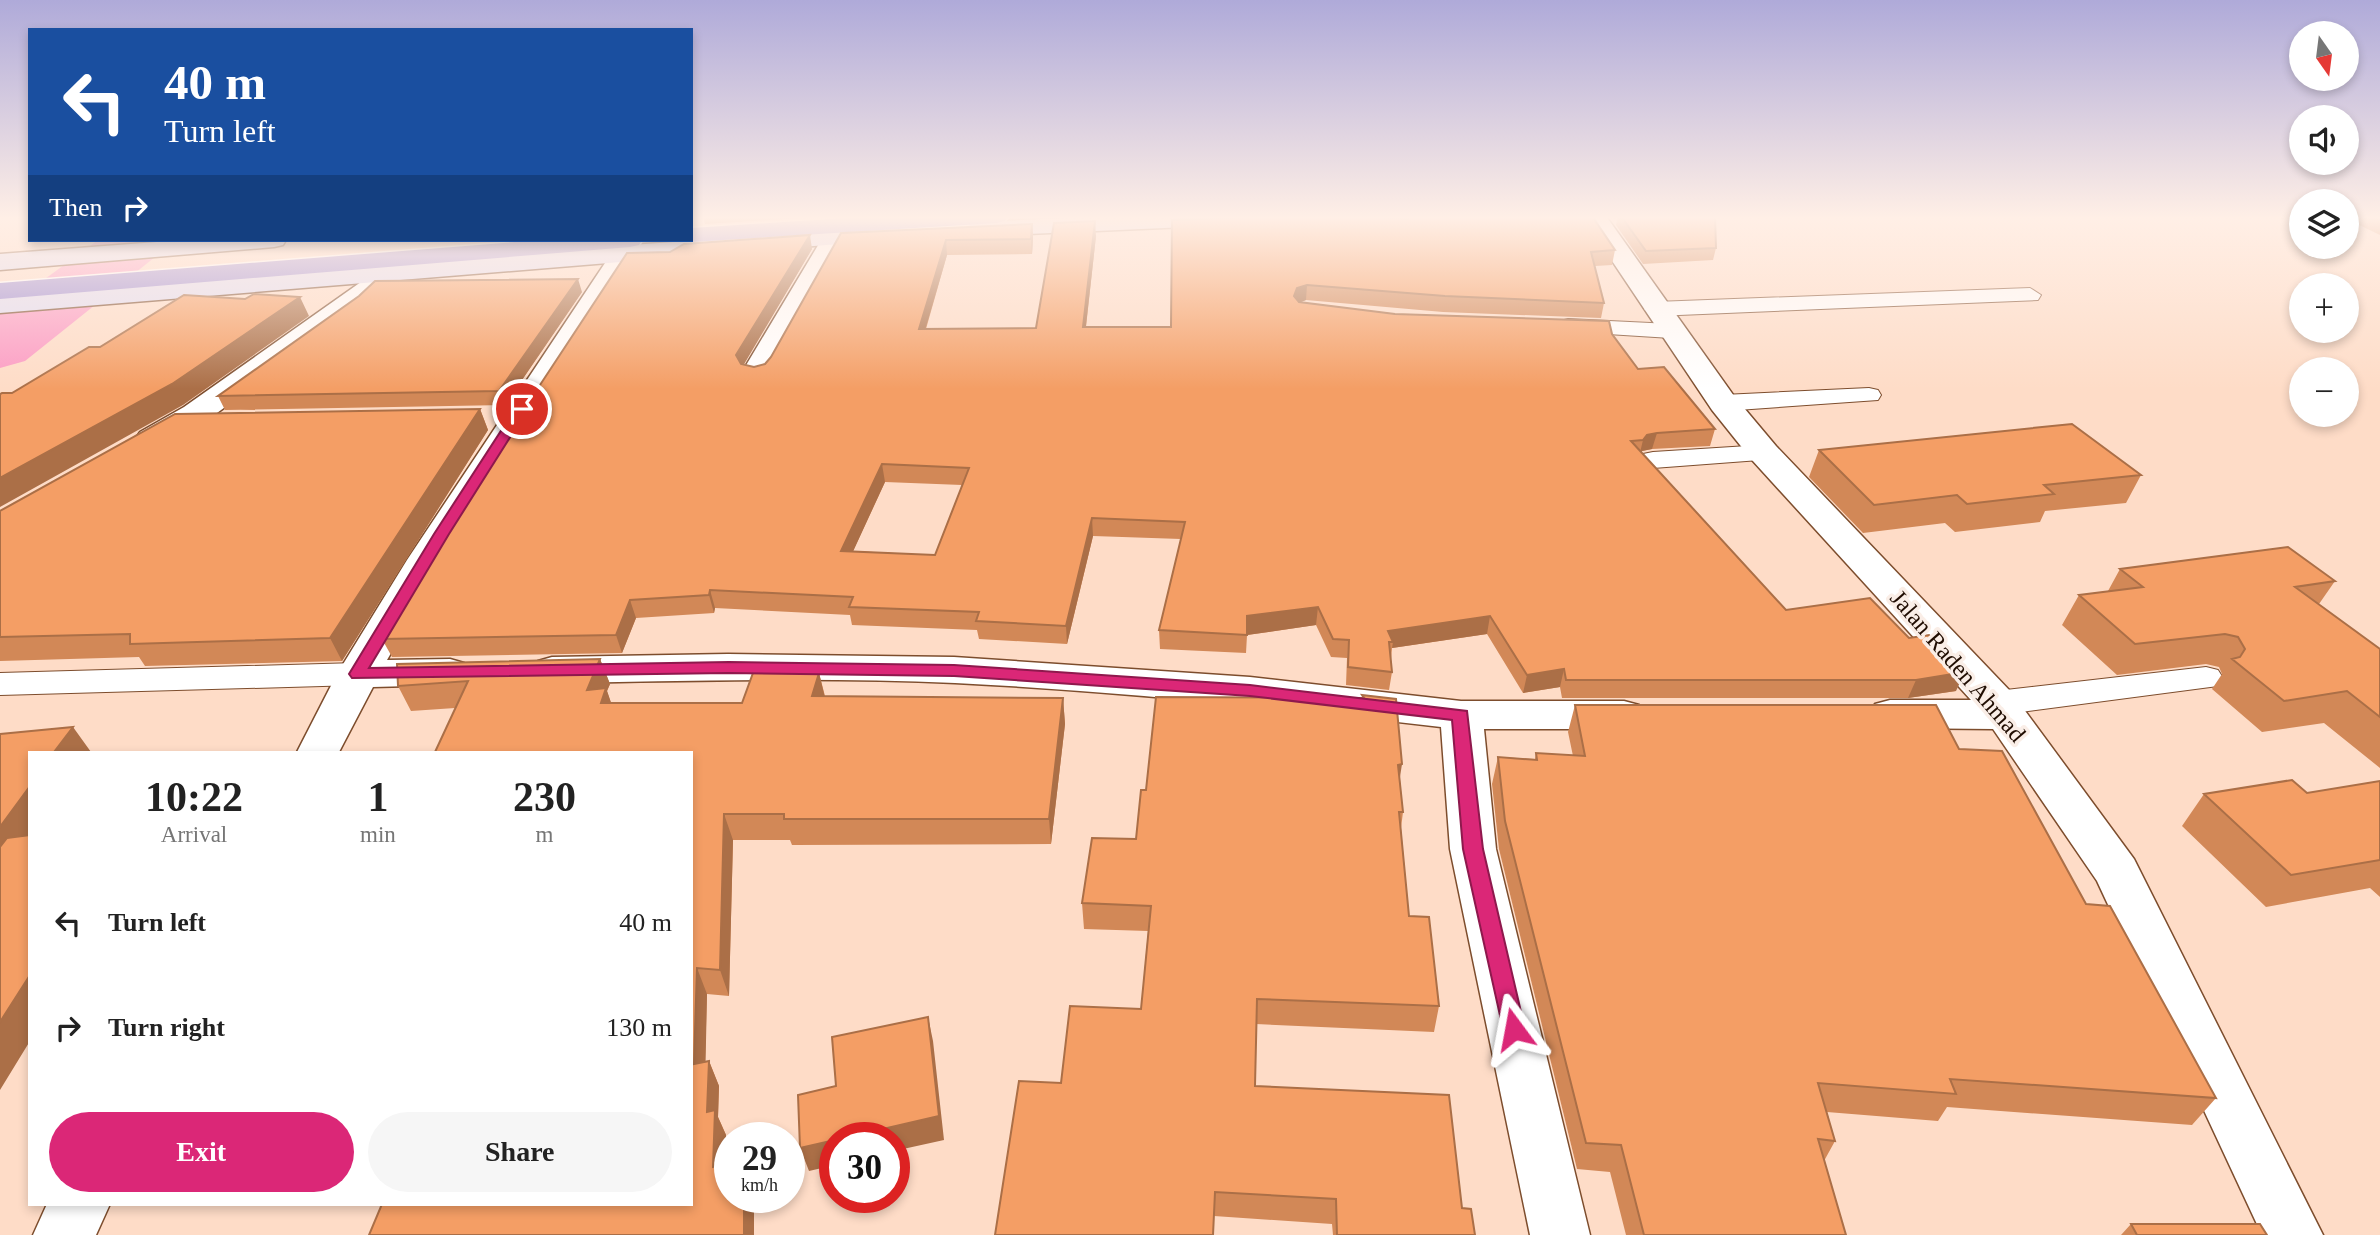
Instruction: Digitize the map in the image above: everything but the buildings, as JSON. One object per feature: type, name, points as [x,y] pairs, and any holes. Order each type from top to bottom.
[{"type":"highway","points":[[0,291],[274,274]]},
{"type":"street","points":[[0,305],[285,274]]},
{"type":"street","points":[[124,454],[179,423],[390,274]]},
{"type":"street","points":[[319,751],[358,674],[516,417],[609,274]]},
{"type":"street","points":[[757,372],[814,274]]},
{"type":"street","name":"Jalan Raden Ahmad","points":[[1629,274],[1723,403],[1737,454],[2117,872],[2293,1235]]},
{"type":"street","points":[[475,418],[516,417]]},
{"type":"street","points":[[179,423],[233,422]]},
{"type":"street","points":[[358,674],[729,667],[954,670],[1250,691],[1461,715],[1665,714]]},
{"type":"street","points":[[1856,714],[1972,711]]},
{"type":"street","points":[[1461,715],[1473,849],[1560,1235]]},
{"type":"street","points":[[63,1235],[79,1206]]},
{"type":"lane","points":[[1540,325],[1663,320],[2029,295]]},
{"type":"lane","points":[[1723,403],[1869,395]]},
{"type":"lane","points":[[1653,460],[1737,454]]},
{"type":"lane","points":[[0,684],[358,674]]},
{"type":"lane","points":[[1972,711],[2206,678]]},
{"type":"waterway","points":[[0,346],[94,274]]},
{"type":"route","points":[[522,409],[441,534],[358,674],[729,667],[954,670],[1250,691],[1461,715],[1473,849],[1514,1029]]}]
